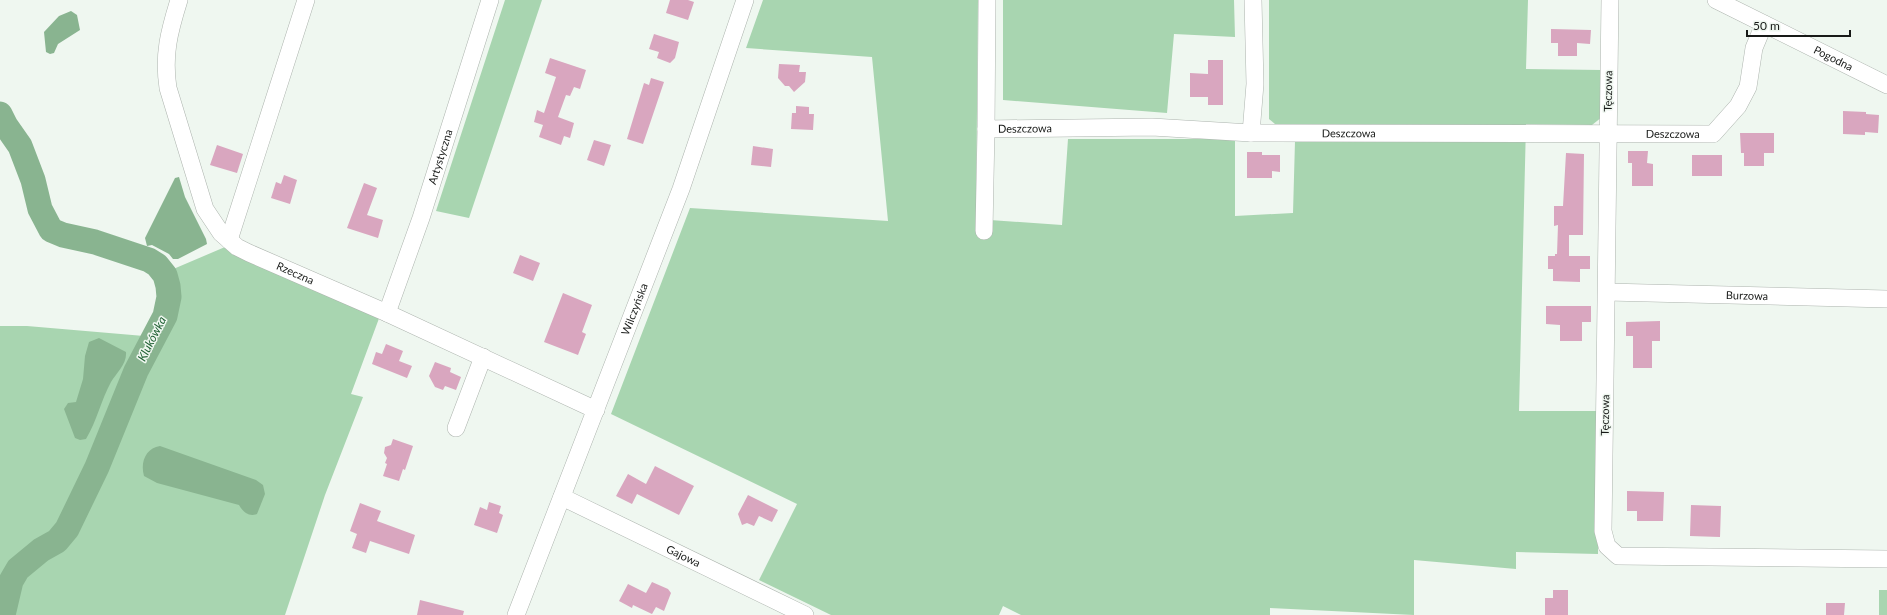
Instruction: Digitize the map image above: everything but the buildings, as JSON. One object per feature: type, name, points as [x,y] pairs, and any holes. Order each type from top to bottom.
[{"type":"street","name":"Rzeczna","points":[[179,0],[168,37],[166,72],[168,88],[206,209],[221,233],[249,253],[387,313],[596,410]]},
{"type":"street","points":[[229,240],[306,0]]},
{"type":"street","name":"Artystyczna","points":[[387,313],[421,218],[490,0]]},
{"type":"street","name":"Wilczyńska","points":[[516,615],[681,188],[745,0]]},
{"type":"street","name":"Deszczowa","points":[[984,231],[986,0]]},
{"type":"street","points":[[1251,133],[1255,84],[1253,0]]},
{"type":"street","name":"Tęczowa","points":[[1610,0],[1603,531],[1607,546],[1618,556],[1887,559]]},
{"type":"street","name":"Pogodna","points":[[1716,0],[1887,84]]},
{"type":"street","name":"Deszczowa","points":[[986,129],[1152,127],[1251,133],[1713,134],[1738,106],[1748,88],[1754,48],[1764,24]]},
{"type":"street","name":"Burzowa","points":[[1607,292],[1887,299]]},
{"type":"street","points":[[456,428],[483,357]]},
{"type":"street","name":"Gajowa","points":[[562,497],[805,615]]},
{"type":"shaded area","points":[[505,0],[542,0],[469,218],[436,211]]},
{"type":"shaded area","points":[[763,0],[978,0],[976,219],[1062,225],[1068,139],[1235,139],[1235,216],[1293,213],[1295,141],[1269,119],[1269,0],[1528,0],[1526,69],[1602,70],[1602,117],[1592,125],[1526,124],[1519,411],[1598,411],[1598,554],[1516,552],[1516,569],[1414,560],[1414,615],[1270,608],[1270,615],[1021,615],[1003,606],[999,615],[831,615],[759,580],[797,504],[611,414],[690,208],[888,221],[872,57],[746,48]]},
{"type":"shaded area","points":[[1003,0],[1234,0],[1235,37],[1174,34],[1167,113],[1003,100]]},
{"type":"shaded area","points":[[71,11],[77,15],[80,30],[58,44],[54,53],[50,54],[46,52],[44,32],[59,16]]},
{"type":"shaded area","points":[[179,177],[185,197],[206,239],[207,244],[178,259],[173,259],[169,254],[152,245],[147,246],[145,238],[175,178]]},
{"type":"shaded area","points":[[225,247],[381,313],[351,394],[363,397],[325,495],[285,615],[0,615],[0,326],[27,326],[144,336],[157,309],[159,295],[151,266],[171,270]]},
{"type":"shaded area","points":[[99,338],[126,352],[126,356],[123,364],[111,382],[90,432],[86,439],[80,440],[75,438],[64,409],[68,403],[76,402],[83,379],[85,356],[89,342]]},
{"type":"shaded area","points":[[160,446],[256,480],[263,485],[265,494],[257,514],[251,515],[244,512],[239,505],[157,483],[144,476],[143,466],[145,456],[155,447]]},
{"type":"shaded area","points":[[1879,590],[1887,590],[1887,615],[1879,615]]},
{"type":"waterway","name":"Klukówka","points":[[0,114],[6,126],[20,146],[33,180],[40,209],[51,230],[63,235],[95,242],[149,260],[157,265],[165,275],[169,297],[165,316],[136,371],[97,467],[67,529],[57,541],[41,550],[18,569],[11,581],[3,615]]}]
